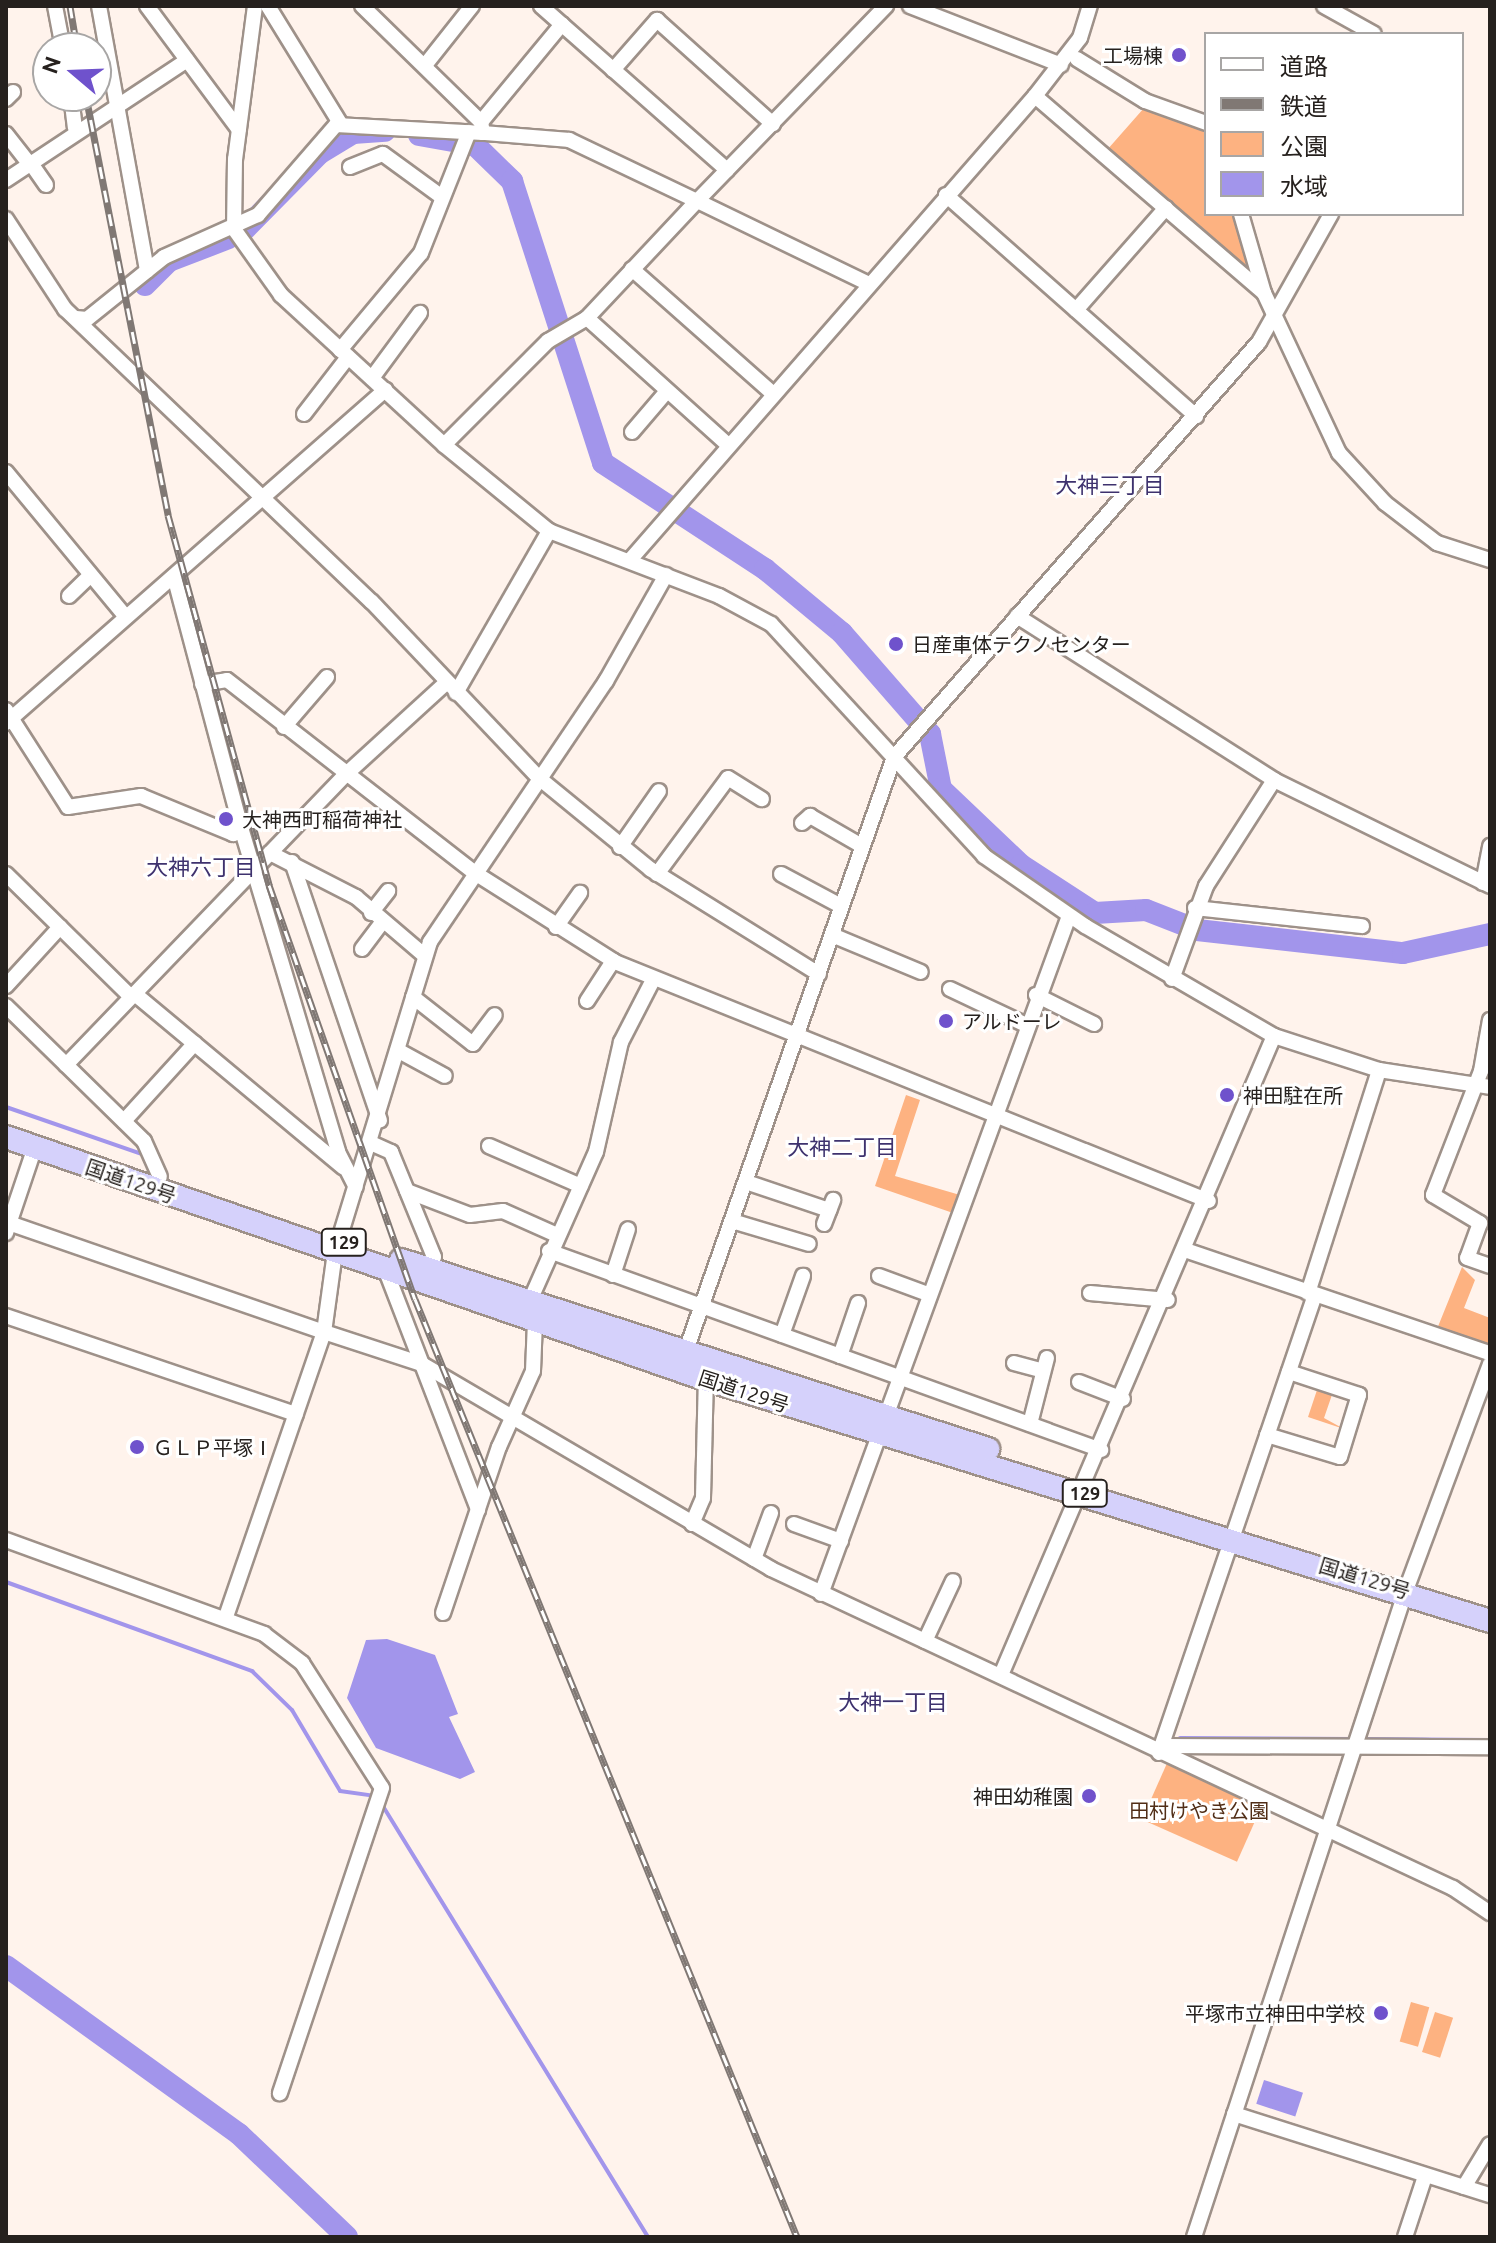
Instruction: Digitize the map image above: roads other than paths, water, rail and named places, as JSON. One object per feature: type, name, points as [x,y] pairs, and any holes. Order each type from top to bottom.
[{"type":"highway","name":"国道129号","points":[[6,1123],[160,1177],[337,1246],[386,1271],[532,1313],[882,1426],[1490,1605]]},
{"type":"highway","name":"国道129号","points":[[6,1137],[337,1246],[429,1269],[532,1313]]},
{"type":"highway","name":"国道129号","points":[[1408,1583],[1490,1621]]},
{"type":"street","points":[[55,6],[60,32]]},
{"type":"street","points":[[99,6],[147,271]]},
{"type":"street","points":[[147,6],[239,130]]},
{"type":"street","points":[[255,6],[239,130],[234,229],[257,269],[444,445],[549,531],[666,575],[771,624],[984,856],[1069,916],[1274,1036],[1379,1070],[1483,1086]]},
{"type":"street","points":[[268,6],[340,123]]},
{"type":"street","points":[[362,6],[426,64],[478,129]]},
{"type":"street","points":[[376,18],[387,6]]},
{"type":"street","points":[[426,64],[472,6]]},
{"type":"street","points":[[541,6],[727,170]]},
{"type":"street","points":[[444,445],[548,341],[587,318],[886,6]]},
{"type":"street","points":[[910,6],[1061,65]]},
{"type":"street","points":[[630,560],[771,392],[1061,65],[1090,6]]},
{"type":"street","points":[[1334,8],[1371,32]]},
{"type":"street","points":[[613,70],[657,20],[773,124]]},
{"type":"street","points":[[304,414],[311,396],[421,253],[442,197],[478,129],[562,24]]},
{"type":"street","points":[[1077,59],[1145,101],[1204,122]]},
{"type":"street","points":[[6,180],[75,128],[187,60]]},
{"type":"street","points":[[1035,96],[1263,290]]},
{"type":"street","points":[[73,112],[75,128]]},
{"type":"street","points":[[340,123],[478,129],[569,140],[867,283]]},
{"type":"street","points":[[76,318],[87,319],[164,257],[234,229],[281,196],[340,123]]},
{"type":"street","points":[[6,134],[46,185]]},
{"type":"street","points":[[353,159],[383,154],[442,197]]},
{"type":"street","points":[[946,195],[1196,416]]},
{"type":"street","points":[[1076,310],[1166,208]]},
{"type":"street","points":[[1242,216],[1263,290],[1277,315],[1317,414],[1357,473],[1412,529],[1490,560]]},
{"type":"street","points":[[682,1363],[894,757],[1196,416],[1277,315],[1330,216]]},
{"type":"street","points":[[6,219],[76,318],[261,503],[372,602],[539,778],[620,847],[657,874],[819,974]]},
{"type":"street","points":[[632,269],[771,392]]},
{"type":"street","points":[[372,378],[420,313]]},
{"type":"street","points":[[587,318],[727,444]]},
{"type":"street","points":[[242,831],[233,834],[141,796],[68,807],[8,717],[261,503],[385,390]]},
{"type":"street","points":[[632,432],[667,391]]},
{"type":"street","points":[[6,472],[126,617]]},
{"type":"street","points":[[66,1065],[344,776],[451,688],[549,531]]},
{"type":"street","points":[[69,596],[91,575]]},
{"type":"street","points":[[226,1617],[324,1332],[337,1246],[381,1120],[428,949],[666,575]]},
{"type":"street","points":[[174,576],[253,870],[345,1169],[356,1187]]},
{"type":"street","points":[[1017,616],[1274,780],[1486,884],[1490,846]]},
{"type":"street","points":[[284,727],[327,677]]},
{"type":"street","points":[[202,684],[227,680],[430,848],[613,961],[653,980],[799,1035],[1209,1201]]},
{"type":"street","points":[[657,874],[699,826],[728,778],[757,792]]},
{"type":"street","points":[[1172,979],[1195,908],[1274,780]]},
{"type":"street","points":[[620,847],[659,791]]},
{"type":"street","points":[[810,816],[862,846]]},
{"type":"street","points":[[270,853],[292,862],[428,949]]},
{"type":"street","points":[[292,862],[381,1120]]},
{"type":"street","points":[[6,874],[133,995],[345,1169]]},
{"type":"street","points":[[781,874],[841,906]]},
{"type":"street","points":[[362,949],[388,891]]},
{"type":"street","points":[[556,927],[580,893]]},
{"type":"street","points":[[1195,908],[1362,926]]},
{"type":"street","points":[[821,1594],[1036,995],[1069,916]]},
{"type":"street","points":[[6,986],[60,927]]},
{"type":"street","points":[[832,935],[921,972]]},
{"type":"street","points":[[587,1001],[613,961]]},
{"type":"street","points":[[443,1613],[511,1420],[533,1371],[532,1313],[549,1251],[581,1186],[607,1116],[621,1042],[653,980]]},
{"type":"street","points":[[950,989],[1026,1025]]},
{"type":"street","points":[[1036,995],[1094,1024]]},
{"type":"street","points":[[413,997],[473,1044],[493,1024]]},
{"type":"street","points":[[6,1006],[124,1121],[158,1159],[160,1177]]},
{"type":"street","points":[[1490,1020],[1483,1086],[1433,1195],[1480,1223],[1467,1258],[1490,1266]]},
{"type":"street","points":[[1001,1675],[1168,1300],[1274,1036]]},
{"type":"street","points":[[124,1121],[195,1043]]},
{"type":"street","points":[[399,1051],[445,1076]]},
{"type":"street","points":[[1160,1749],[1289,1372],[1379,1070]]},
{"type":"street","points":[[373,1144],[391,1152],[434,1257],[429,1269]]},
{"type":"street","points":[[498,1146],[543,1176],[581,1186]]},
{"type":"street","points":[[35,1147],[7,1226],[357,1345],[422,1364],[511,1420],[821,1594],[1160,1749],[1490,1913]]},
{"type":"street","points":[[746,1182],[784,1189],[829,1211]]},
{"type":"street","points":[[407,1191],[470,1215],[503,1211],[557,1235]]},
{"type":"street","points":[[732,1221],[809,1244]]},
{"type":"street","points":[[613,1275],[628,1229]]},
{"type":"street","points":[[549,1251],[1101,1450]]},
{"type":"street","points":[[1188,1251],[1490,1353]]},
{"type":"street","points":[[386,1271],[478,1510]]},
{"type":"street","points":[[782,1335],[803,1276]]},
{"type":"street","points":[[879,1276],[928,1294]]},
{"type":"street","points":[[1090,1293],[1168,1300]]},
{"type":"street","points":[[840,1356],[858,1303]]},
{"type":"street","points":[[6,1316],[296,1414]]},
{"type":"street","points":[[1014,1363],[1045,1365],[1030,1424]]},
{"type":"street","points":[[1194,2237],[1408,1583],[1490,1364]]},
{"type":"street","points":[[692,1524],[703,1498],[706,1371]]},
{"type":"street","points":[[1267,1435],[1340,1457],[1359,1395],[1289,1372]]},
{"type":"street","points":[[1079,1382],[1123,1399]]},
{"type":"street","points":[[754,1559],[771,1513]]},
{"type":"street","points":[[794,1524],[841,1541]]},
{"type":"street","points":[[6,1540],[226,1617],[302,1663],[382,1788],[280,2093]]},
{"type":"street","points":[[925,1641],[953,1581]]},
{"type":"street","points":[[1160,1749],[1490,1747]]},
{"type":"street","points":[[1234,2114],[1490,2195]]},
{"type":"street","points":[[1464,2187],[1490,2144]]},
{"type":"street","points":[[1405,2237],[1425,2176]]},
{"type":"water","points":[[387,1639],[435,1655],[458,1714],[449,1717],[475,1772],[460,1779],[376,1748],[347,1698],[366,1640]]},
{"type":"water","points":[[1264,2080],[1303,2093],[1295,2116],[1256,2104]]},
{"type":"waterway","points":[[245,229],[320,153],[353,133],[385,131]]},
{"type":"waterway","points":[[419,135],[475,145],[512,181],[603,463],[765,569],[842,633],[930,734],[941,789],[1021,865],[1095,913],[1146,910],[1197,930],[1403,953],[1490,934]]},
{"type":"waterway","points":[[145,285],[169,261],[229,238]]},
{"type":"waterway","points":[[6,1107],[142,1154]]},
{"type":"waterway","points":[[6,1582],[252,1671],[292,1710],[340,1791],[375,1796]]},
{"type":"waterway","points":[[1180,1738],[1353,1739]]},
{"type":"waterway","points":[[1362,1739],[1490,1740]]},
{"type":"waterway","points":[[381,1803],[648,2237]]},
{"type":"waterway","points":[[6,1966],[239,2134],[347,2237]]},
{"type":"railway","points":[[70,6],[74,32]]},
{"type":"railway","points":[[89,112],[168,515],[269,885],[415,1299],[797,2237]]},
{"type":"place","name":"工場棟","points":[[1179,55]]},
{"type":"place","name":"日産車体テクノセンター","points":[[896,644]]},
{"type":"place","name":"大神西町稲荷神社","points":[[226,819]]},
{"type":"place","name":"アルドーレ","points":[[946,1021]]},
{"type":"place","name":"神田駐在所","points":[[1227,1095]]},
{"type":"place","name":"ＧＬＰ平塚Ⅰ","points":[[137,1447]]},
{"type":"place","name":"神田幼稚園","points":[[1089,1796]]},
{"type":"place","name":"平塚市立神田中学校","points":[[1381,2013]]},
{"type":"district","name":"大神三丁目","points":[[1110,485]]},
{"type":"district","name":"大神六丁目","points":[[201,867]]},
{"type":"district","name":"大神二丁目","points":[[842,1147]]},
{"type":"district","name":"大神一丁目","points":[[893,1702]]},
{"type":"park label","name":"田村けやき公園","points":[[1199,1810]]}]
